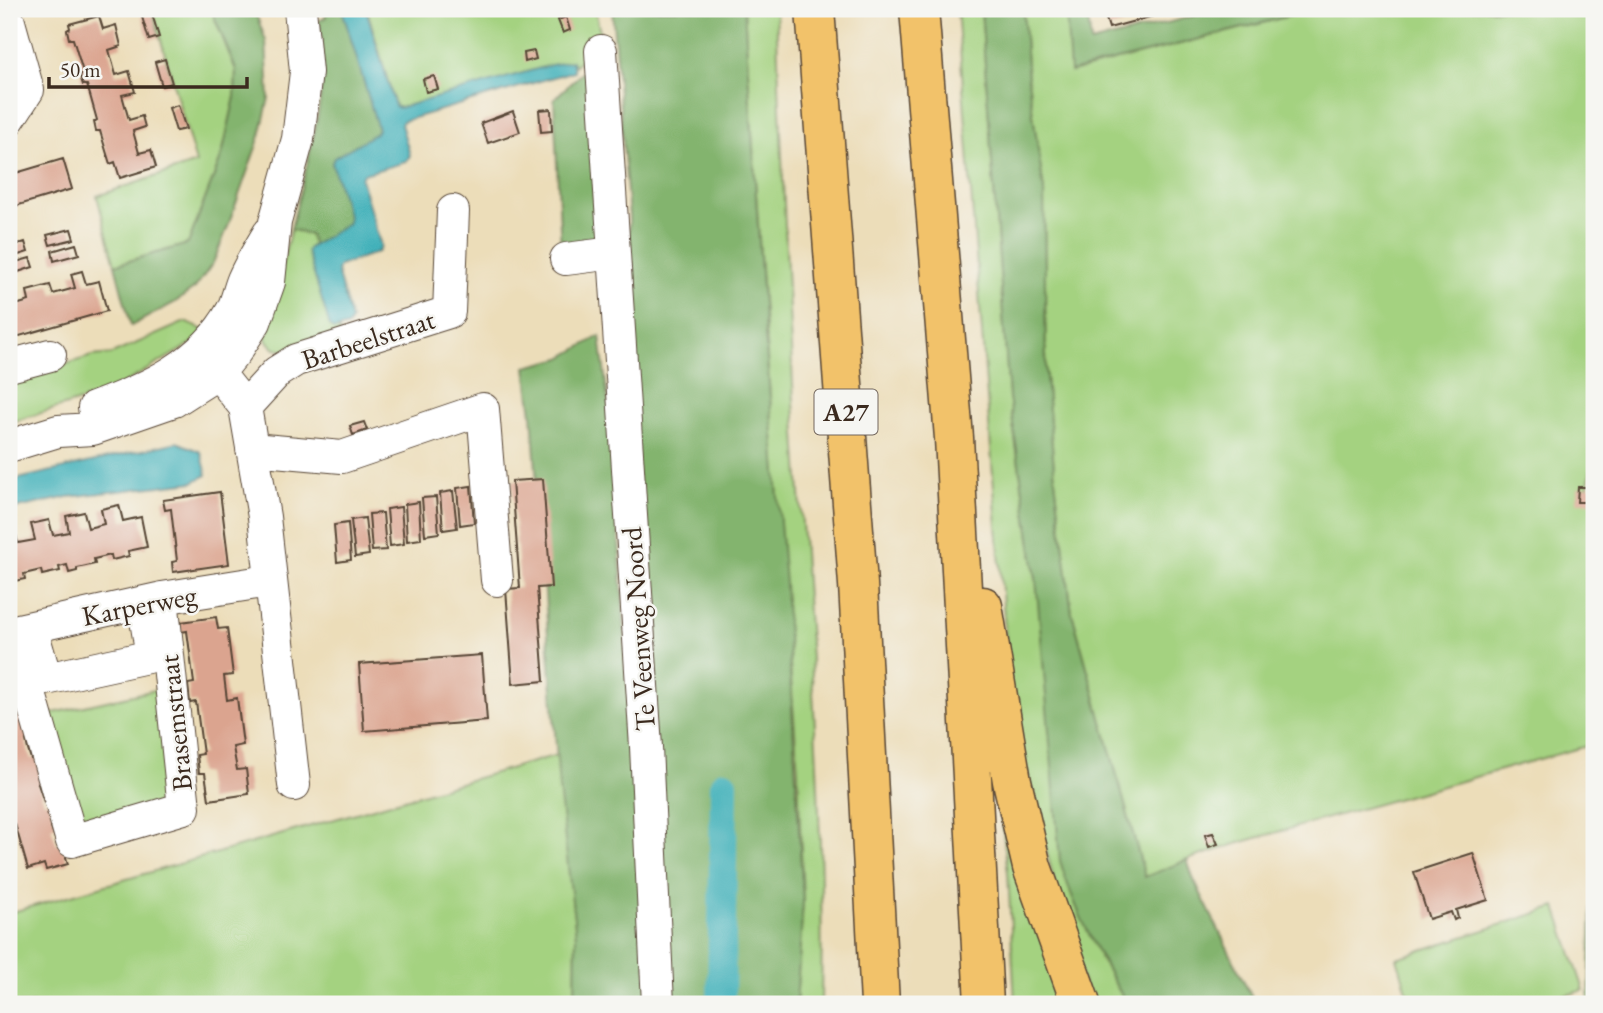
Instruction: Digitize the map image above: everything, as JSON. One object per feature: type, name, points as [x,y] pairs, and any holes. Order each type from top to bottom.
[{"type":"highway","name":"A27","points":[[815,9],[842,348],[872,817],[880,1004]]},
{"type":"highway","points":[[919,9],[954,438],[984,1004]]},
{"type":"highway","points":[[954,438],[1012,781],[1032,867],[1081,1004]]},
{"type":"highway","name":"A27","points":[[855,1004],[872,817]]},
{"type":"street","points":[[9,446],[58,431],[93,429],[174,401],[218,373],[236,351],[255,322],[269,282],[275,222],[298,139],[306,72],[300,9]]},
{"type":"street","points":[[9,22],[28,90],[9,119]]},
{"type":"street","name":"Te Veenweg Noord","points":[[601,51],[646,747],[658,1004]]},
{"type":"street","name":"Barbeelstraat","points":[[245,407],[277,372],[296,360],[449,312],[453,211]]},
{"type":"street","points":[[58,431],[85,411],[126,397],[166,377],[186,365],[204,349],[233,309],[244,278],[275,222]]},
{"type":"street","points":[[566,259],[614,253]]},
{"type":"street","points":[[9,366],[50,355]]},
{"type":"street","points":[[218,373],[245,407],[264,517],[269,582],[294,785]]},
{"type":"street","points":[[252,449],[342,457],[484,409],[497,580]]},
{"type":"street","name":"Karperweg","points":[[17,630],[153,600],[269,582]]},
{"type":"street","name":"Brasemstraat","points":[[17,630],[72,841],[184,808],[153,600]]},
{"type":"street","name":"Brasemstraat","points":[[17,630],[46,679],[152,656],[153,600]]},
{"type":"green space","points":[[152,9],[211,9],[236,70],[235,97],[222,155],[188,244],[115,265],[97,196],[196,163]]},
{"type":"green space","points":[[211,9],[254,9],[266,41],[269,98],[260,136],[213,263],[195,288],[174,303],[131,326],[115,265],[188,244],[222,155],[235,97],[236,70]]},
{"type":"green space","points":[[324,9],[342,9],[378,129],[377,133],[334,158],[332,163],[349,218],[348,224],[313,245],[310,235],[291,229],[320,100],[322,47],[319,21],[326,17]]},
{"type":"green space","points":[[367,9],[595,9],[602,41],[574,66],[572,61],[399,108],[395,106]]},
{"type":"green space","points":[[612,9],[744,9],[765,335],[785,584],[803,902],[796,1004],[671,1004],[630,374],[629,216]]},
{"type":"green space","points":[[744,9],[776,9],[790,338],[818,796],[821,1004],[796,1004],[803,902],[798,771]]},
{"type":"green space","points":[[957,9],[981,9],[1009,397],[1036,578],[1099,956],[1127,1004],[1091,1004],[1072,953],[1011,708]]},
{"type":"green space","points":[[981,9],[1023,9],[1028,80],[1044,191],[1046,377],[1055,480],[1072,613],[1145,877],[1187,860],[1193,878],[1255,1004],[1127,1004],[1089,934],[1060,861],[1036,578],[1009,397]]},
{"type":"green space","points":[[1023,9],[1066,9],[1071,72],[1317,9],[1594,9],[1594,456],[1587,490],[1594,502],[1594,744],[1242,842],[1187,860],[1145,878],[1072,613],[1055,480],[1046,377],[1044,191],[1028,80]]},
{"type":"green space","points":[[1066,9],[1087,9],[1091,43],[1220,9],[1317,9],[1070,72]]},
{"type":"green space","points":[[592,63],[605,239],[561,251],[554,99]]},
{"type":"green space","points":[[291,229],[310,235],[313,245],[309,248],[334,330],[339,329],[340,335],[285,351],[275,349],[266,340],[266,329]]},
{"type":"green space","points":[[185,322],[206,331],[199,339],[109,392],[9,423],[9,382],[92,356],[112,354]]},
{"type":"green space","points":[[600,336],[612,433],[649,1004],[575,1004],[576,936],[559,788],[532,414],[526,367],[561,358]]},
{"type":"green space","points":[[164,688],[176,802],[74,830],[40,716]]},
{"type":"green space","points":[[992,745],[1076,1004],[1015,1004],[1008,873]]},
{"type":"green space","points":[[557,755],[576,936],[575,1004],[9,1004],[9,913]]},
{"type":"green space","points":[[1594,838],[1594,1004],[1577,1004],[1589,1001]]},
{"type":"green space","points":[[1556,907],[1584,990],[1536,1004],[1411,1004],[1397,958]]},
{"type":"water","points":[[342,9],[366,9],[395,106],[399,108],[551,65],[572,61],[574,71],[403,121],[401,124],[410,155],[406,162],[363,174],[361,179],[381,246],[378,252],[339,266],[337,271],[351,320],[348,326],[334,330],[330,327],[307,251],[347,224],[349,219],[332,163],[334,158],[376,133],[378,129]]},
{"type":"water","points":[[177,442],[201,452],[207,475],[193,482],[68,497],[9,510],[9,481]]},
{"type":"building","points":[[1103,9],[1176,9],[1176,10],[1109,28]]},
{"type":"building","points":[[152,14],[159,37],[149,40],[142,17]]},
{"type":"building","points":[[99,16],[103,29],[116,25],[121,46],[109,50],[116,75],[129,71],[135,92],[122,95],[129,120],[142,116],[145,127],[133,131],[139,153],[151,150],[156,167],[120,178],[115,162],[110,164],[100,131],[96,131],[94,122],[97,120],[90,95],[87,85],[83,85],[80,76],[83,72],[73,39],[69,39],[67,30],[70,28],[69,24]]},
{"type":"building","points":[[566,17],[570,30],[563,33],[558,20]]},
{"type":"building","points":[[534,51],[536,59],[525,62],[524,53]]},
{"type":"building","points":[[165,59],[172,83],[162,86],[155,62]]},
{"type":"building","points":[[434,76],[438,89],[426,92],[423,79]]},
{"type":"building","points":[[178,105],[186,129],[176,131],[169,108]]},
{"type":"building","points":[[551,109],[552,131],[541,132],[539,110]]},
{"type":"building","points":[[513,111],[520,132],[488,143],[481,123]]},
{"type":"building","points":[[63,159],[72,189],[9,208],[9,175]]},
{"type":"building","points":[[71,229],[74,239],[50,245],[47,235]]},
{"type":"building","points":[[25,242],[28,252],[9,258],[9,247]]},
{"type":"building","points":[[76,244],[79,254],[54,261],[52,251]]},
{"type":"building","points":[[30,258],[33,267],[9,275],[9,264]]},
{"type":"building","points":[[82,271],[86,284],[99,281],[107,311],[9,339],[9,307],[29,301],[27,291],[50,285],[53,294],[75,288],[71,274]]},
{"type":"building","points":[[364,422],[367,430],[353,435],[350,426]]},
{"type":"building","points":[[543,479],[551,587],[537,588],[544,681],[513,684],[506,589],[520,588],[512,481]]},
{"type":"building","points":[[471,486],[474,523],[460,525],[457,488]]},
{"type":"building","points":[[1578,487],[1594,487],[1594,502],[1577,502]]},
{"type":"building","points":[[453,491],[457,528],[443,530],[440,493]]},
{"type":"building","points":[[220,492],[229,564],[173,572],[172,562],[177,561],[171,509],[165,510],[163,500]]},
{"type":"building","points":[[436,497],[439,533],[425,535],[422,498]]},
{"type":"building","points":[[419,502],[421,539],[407,541],[405,504]]},
{"type":"building","points":[[119,505],[123,521],[141,517],[147,547],[128,551],[129,556],[112,560],[111,555],[94,559],[95,564],[77,568],[77,571],[69,573],[67,565],[59,567],[60,571],[42,575],[41,570],[24,574],[25,579],[9,582],[9,528],[14,527],[18,543],[35,540],[31,524],[49,520],[53,535],[69,532],[66,516],[84,512],[88,528],[104,524],[101,509]]},
{"type":"building","points":[[401,507],[404,544],[390,546],[387,509]]},
{"type":"building","points":[[383,513],[386,550],[372,551],[369,514]]},
{"type":"building","points":[[365,518],[369,555],[355,557],[351,520]]},
{"type":"building","points":[[348,523],[351,560],[337,562],[334,525]]},
{"type":"building","points":[[216,617],[218,629],[227,628],[233,675],[224,676],[227,700],[237,698],[243,745],[233,747],[237,770],[246,769],[249,794],[209,800],[205,773],[199,773],[197,755],[203,754],[196,702],[190,703],[188,684],[194,683],[187,631],[181,632],[180,622]]},
{"type":"building","points":[[482,655],[487,721],[364,731],[359,664]]},
{"type":"building","points":[[9,666],[19,695],[13,697],[15,706],[18,715],[24,714],[31,739],[26,740],[28,750],[31,759],[37,757],[44,782],[38,784],[44,802],[49,801],[57,825],[51,827],[57,845],[62,844],[68,864],[46,870],[44,864],[28,869],[15,824],[9,827]]},
{"type":"building","points":[[1213,833],[1218,844],[1209,847],[1205,835]]},
{"type":"building","points":[[1473,853],[1488,900],[1456,910],[1458,918],[1454,920],[1451,912],[1429,919],[1414,872]]},
{"type":"waterway","points":[[721,1004],[724,784]]}]
